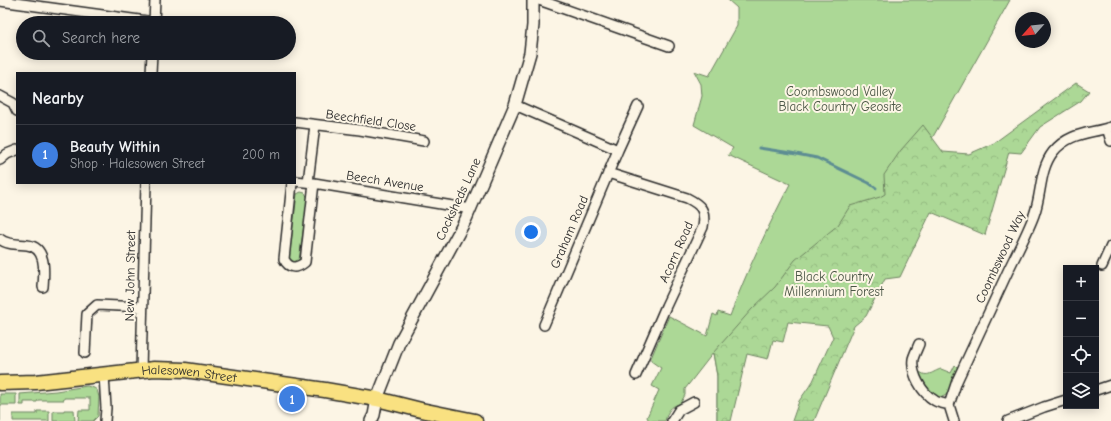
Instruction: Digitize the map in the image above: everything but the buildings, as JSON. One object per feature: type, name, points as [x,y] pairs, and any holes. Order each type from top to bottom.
[{"type":"main road","name":"Halesowen Street","points":[[0,383],[36,382],[154,369],[185,370],[276,382],[377,399],[475,421]]},
{"type":"street","points":[[154,16],[155,0]]},
{"type":"street","name":"Cocksheds Lane","points":[[370,421],[374,415],[377,399],[399,343],[471,209],[514,105],[530,53],[533,24],[533,0]]},
{"type":"street","points":[[539,0],[669,46]]},
{"type":"street","points":[[0,1],[105,16]]},
{"type":"street","points":[[151,72],[152,60]]},
{"type":"street","points":[[0,96],[13,104],[16,109]]},
{"type":"street","points":[[514,105],[618,150]]},
{"type":"street","name":"Graham Road","points":[[544,325],[638,106]]},
{"type":"street","name":"Beechfield Close","points":[[296,122],[360,130],[424,141]]},
{"type":"street","name":"Beechfield Close","points":[[292,184],[284,259],[290,266],[296,267],[305,262],[315,125]]},
{"type":"street","name":"Coombswood Way","points":[[949,405],[957,381],[1035,214],[1042,175],[1046,163],[1054,151],[1064,142],[1076,136],[1091,131],[1109,128],[1111,141]]},
{"type":"street","points":[[0,160],[7,154],[16,150]]},
{"type":"street","name":"Acorn Road","points":[[608,173],[687,198],[697,203],[703,210],[705,218],[703,227],[636,375]]},
{"type":"street","name":"Beech Avenue","points":[[296,181],[471,209]]},
{"type":"street","name":"New John Street","points":[[141,370],[146,184]]},
{"type":"street","points":[[0,238],[16,245],[29,245],[38,249],[44,267],[43,287]]},
{"type":"street","points":[[1102,266],[1111,246]]},
{"type":"street","points":[[85,353],[87,314],[97,305],[142,307]]},
{"type":"street","points":[[919,344],[913,360],[917,381],[924,392],[934,401],[949,405],[954,421]]},
{"type":"street","points":[[104,375],[106,408],[105,421]]},
{"type":"street","points":[[1099,389],[1111,385]]},
{"type":"street","points":[[1008,421],[1063,401]]},
{"type":"street","points":[[672,421],[678,410],[694,402]]},
{"type":"green space","name":"Coombswood Valley Black Country Geosite","points":[[728,0],[1010,0],[922,154],[791,299],[753,331],[717,421],[717,376],[713,353],[685,389],[685,395],[680,404],[674,406],[670,410],[665,421],[649,421],[647,417],[659,390],[652,386],[661,368],[651,361],[651,358],[669,316],[707,336],[713,314],[717,316],[718,312],[730,316],[758,249],[790,184],[728,155],[733,148],[694,125],[702,96],[701,84],[694,71],[709,76],[737,26],[737,8]]},
{"type":"green space","name":"Black Country Millennium Forest","points":[[1076,83],[1089,91],[1081,101],[1040,127],[1021,153],[1009,152],[985,235],[931,212],[900,277],[885,279],[866,316],[854,326],[814,421],[792,421],[799,401],[813,381],[833,337],[828,326],[788,322],[783,342],[773,340],[768,359],[747,354],[731,421],[717,421],[717,376],[713,353],[752,309],[775,287],[795,260],[838,225],[850,206],[880,197],[885,194],[884,175],[901,150],[923,125],[943,152],[969,154],[994,143]]},
{"type":"green space","points":[[301,192],[305,193],[308,198],[299,260],[295,263],[289,258],[297,194]]},
{"type":"green space","points":[[955,365],[958,368],[952,387],[946,395],[937,397],[926,386],[919,371],[925,374],[930,374],[941,369],[951,373]]},
{"type":"green space","points":[[87,386],[97,390],[99,397],[98,416],[93,421],[78,421],[79,410],[90,410],[90,398],[38,400],[37,402],[24,402],[24,405],[20,405],[20,394],[56,391]]},
{"type":"green space","points":[[0,394],[16,394],[16,405],[0,405]]},
{"type":"green space","points":[[74,410],[75,421],[53,421],[53,411]]},
{"type":"green space","points":[[37,411],[49,411],[49,421],[13,421],[13,414],[37,414]]},
{"type":"waterway","points":[[759,148],[817,158],[869,183],[876,188]]},
{"type":"place","name":"Beauty Within","points":[[292,399]]}]
